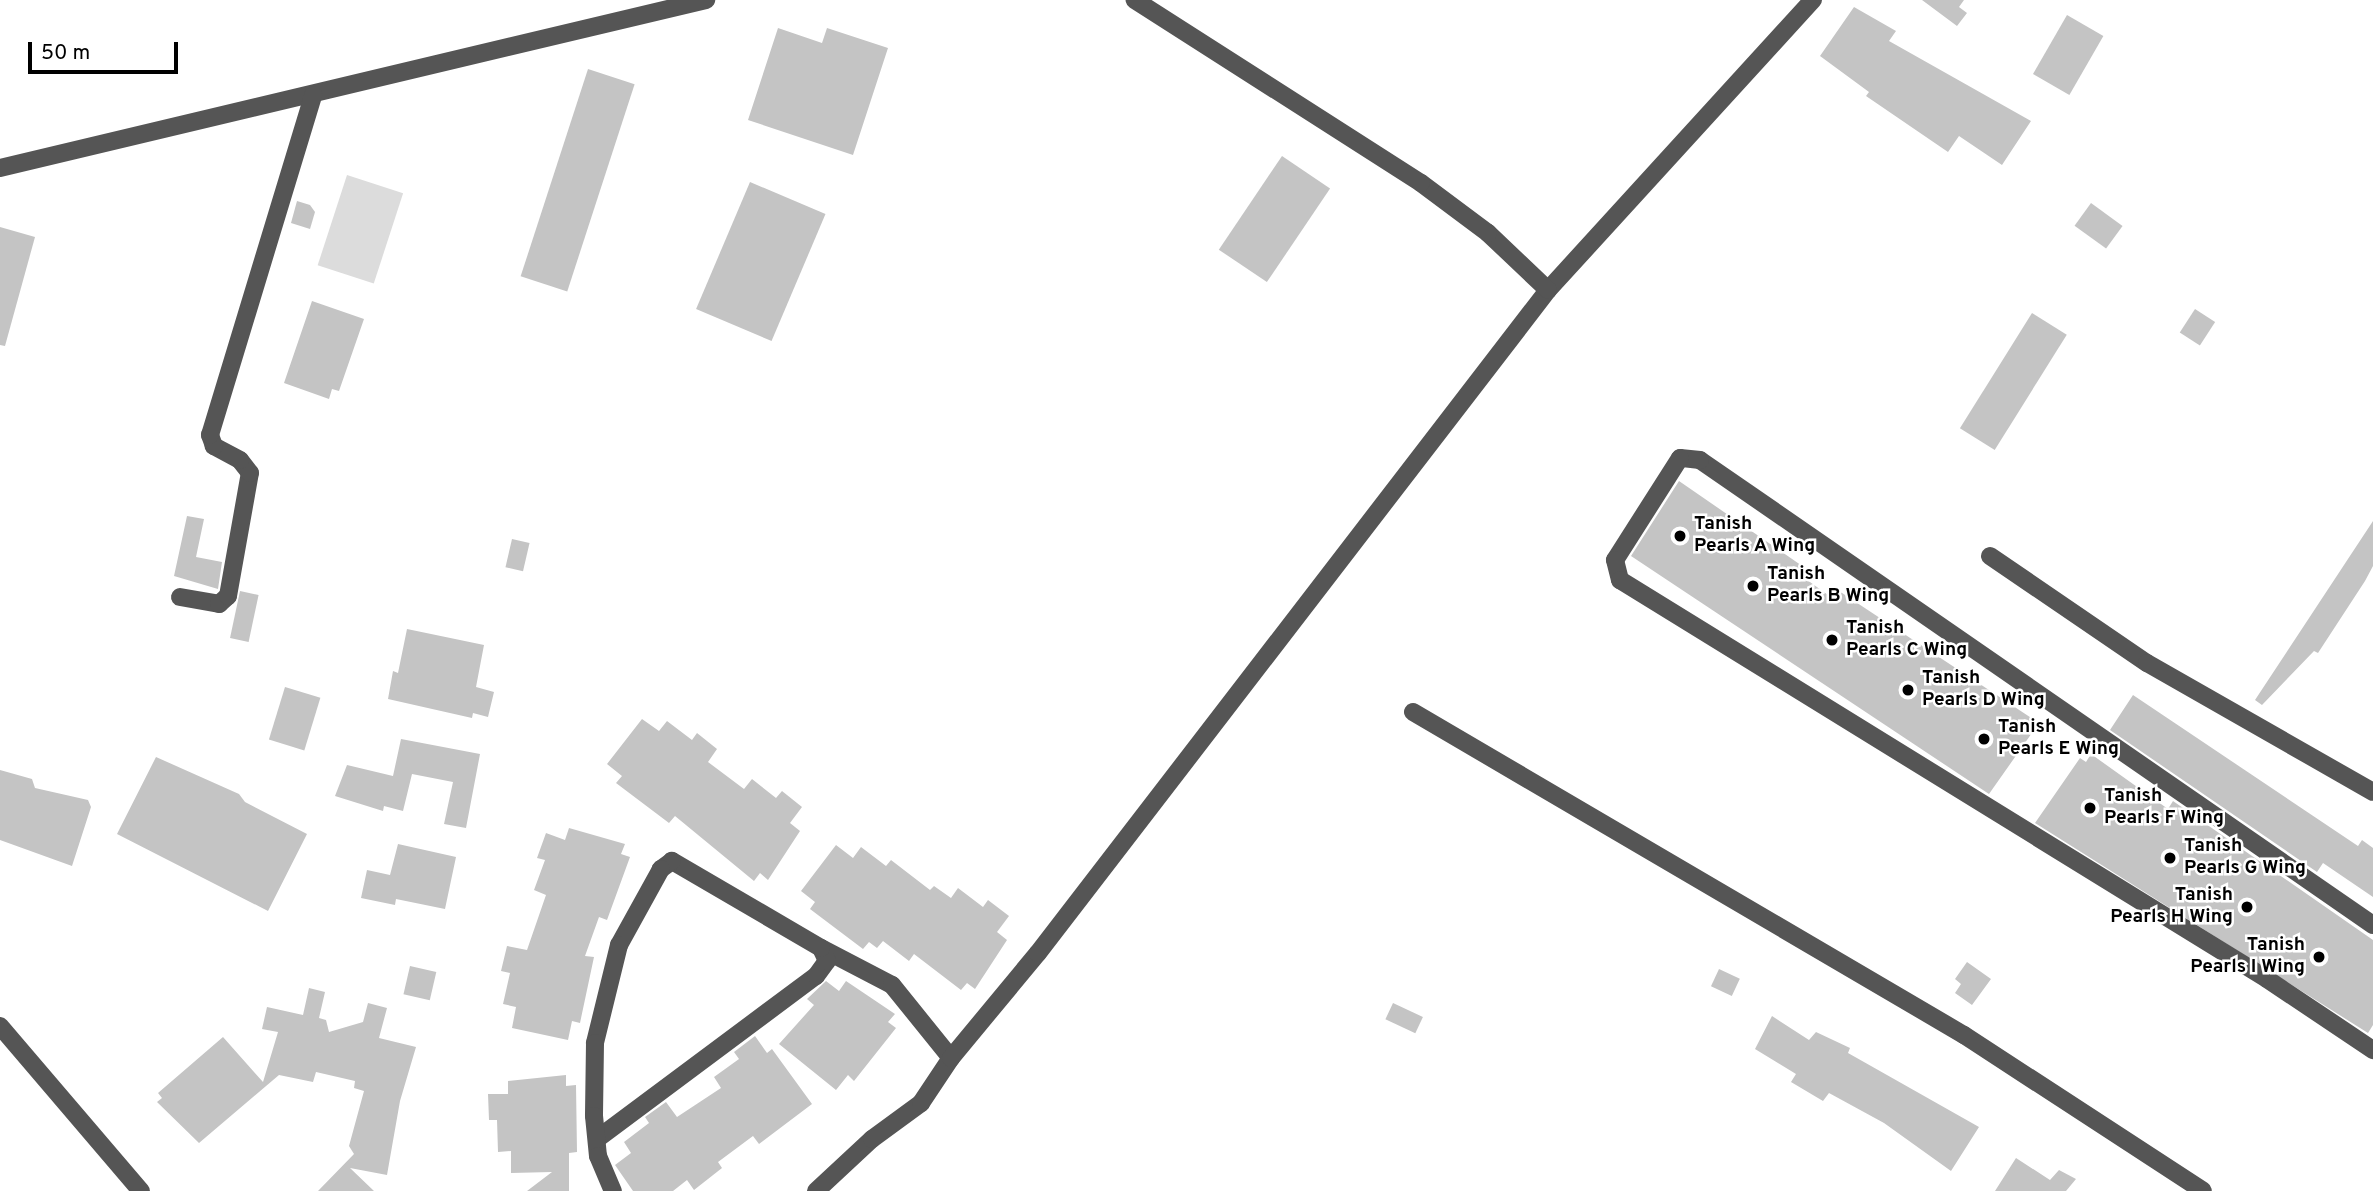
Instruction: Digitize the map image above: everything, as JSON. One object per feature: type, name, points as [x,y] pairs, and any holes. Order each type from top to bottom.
[{"type":"street","points":[[0,168],[15,161],[313,95],[706,0]]},
{"type":"street","points":[[1135,0],[1422,183],[1488,233],[1548,290]]},
{"type":"street","points":[[816,1191],[872,1139],[921,1103],[951,1058],[1046,942],[1548,290],[1813,0]]},
{"type":"street","points":[[180,597],[219,604],[228,596],[250,473],[240,460],[214,446],[210,435],[313,95]]},
{"type":"street","points":[[2373,925],[1700,460],[1680,458],[1615,560],[1620,580],[2267,979],[2373,1050]]},
{"type":"street","points":[[1990,556],[2147,663],[2373,792]]},
{"type":"street","points":[[1413,712],[1964,1035],[2203,1191]]},
{"type":"street","points":[[613,1191],[597,1139],[596,1043],[606,985],[634,912],[661,869],[672,861],[821,948],[892,985],[951,1058]]},
{"type":"street","points":[[597,1139],[816,976],[827,961],[821,948]]},
{"type":"street","points":[[0,1026],[141,1191]]},
{"type":"shaded area","points":[[347,175],[403,193],[374,284],[318,265]]},
{"type":"building","points":[[1922,0],[1964,0],[1959,7],[1967,13],[1957,26]]},
{"type":"building","points":[[1854,7],[1896,31],[1889,41],[2031,121],[2002,165],[1959,136],[1948,152],[1866,96],[1869,92],[1820,56]]},
{"type":"building","points":[[2067,15],[2103,36],[2069,95],[2033,74]]},
{"type":"building","points":[[778,28],[822,43],[827,28],[888,48],[853,155],[748,120]]},
{"type":"building","points":[[588,69],[635,84],[567,291],[521,276]]},
{"type":"building","points":[[1282,156],[1330,188],[1267,282],[1219,250]]},
{"type":"building","points":[[750,182],[825,214],[772,341],[696,309]]},
{"type":"building","points":[[297,201],[310,205],[315,212],[310,229],[291,223]]},
{"type":"building","points":[[2091,203],[2123,226],[2106,249],[2075,226]]},
{"type":"building","points":[[0,227],[35,237],[5,346],[0,345]]},
{"type":"building","points":[[312,301],[364,319],[339,391],[332,389],[329,399],[284,383]]},
{"type":"building","points":[[2195,309],[2215,322],[2200,346],[2180,332]]},
{"type":"building","points":[[2032,313],[2067,335],[1995,450],[1960,428]]},
{"type":"building","points":[[1679,481],[1808,570],[1803,577],[1828,595],[1833,587],[2039,723],[1989,794],[1631,556]]},
{"type":"building","points":[[187,516],[204,519],[196,557],[222,562],[218,589],[174,576]]},
{"type":"building","points":[[2373,521],[2373,566],[2365,581],[2318,653],[2314,651],[2262,705],[2255,700]]},
{"type":"building","points":[[512,539],[530,543],[523,571],[505,567]]},
{"type":"building","points":[[240,591],[259,595],[249,642],[230,638]]},
{"type":"building","points":[[407,629],[484,645],[476,687],[494,692],[488,717],[473,713],[472,718],[388,699],[393,671],[398,673]]},
{"type":"building","points":[[285,687],[320,698],[304,750],[269,740]]},
{"type":"building","points":[[2133,695],[2358,846],[2362,840],[2373,848],[2373,897],[2323,863],[2317,872],[2110,730]]},
{"type":"building","points":[[642,719],[659,731],[667,721],[692,740],[697,733],[717,749],[708,762],[744,789],[752,779],[776,798],[782,791],[802,807],[790,823],[800,831],[768,880],[760,873],[754,881],[675,816],[669,823],[616,783],[622,776],[607,764]]},
{"type":"building","points":[[401,739],[480,754],[466,828],[444,824],[453,782],[412,774],[403,811],[384,806],[383,811],[335,796],[347,765],[393,776]]},
{"type":"building","points":[[2091,754],[2168,809],[2173,801],[2373,940],[2373,1025],[2368,1033],[2035,823],[2080,758],[2086,762]]},
{"type":"building","points":[[156,757],[239,794],[245,802],[307,834],[268,911],[117,834]]},
{"type":"building","points":[[0,770],[32,779],[35,788],[88,800],[91,807],[72,866],[0,840]]},
{"type":"building","points":[[569,828],[625,844],[621,854],[630,857],[607,920],[599,917],[585,956],[594,957],[580,1023],[572,1021],[568,1040],[512,1028],[516,1007],[503,1004],[510,973],[501,971],[507,946],[527,950],[546,895],[534,890],[545,860],[537,858],[546,833],[565,840]]},
{"type":"building","points":[[398,844],[456,857],[445,909],[396,899],[395,905],[361,898],[367,870],[390,875]]},
{"type":"building","points":[[836,845],[853,858],[861,847],[886,866],[891,860],[930,890],[934,886],[951,898],[958,888],[983,907],[988,900],[1009,916],[997,932],[1007,940],[975,989],[967,983],[961,990],[914,954],[909,961],[883,941],[877,948],[869,942],[863,949],[810,909],[815,902],[801,891]]},
{"type":"building","points":[[1967,962],[1991,979],[1972,1005],[1955,993],[1961,984],[1955,979]]},
{"type":"building","points":[[410,966],[436,972],[430,1000],[403,994]]},
{"type":"building","points":[[1719,969],[1740,979],[1732,996],[1711,986]]},
{"type":"building","points":[[826,981],[839,991],[846,981],[895,1014],[888,1022],[896,1028],[854,1081],[848,1075],[836,1090],[779,1044],[814,1005],[807,999]]},
{"type":"building","points":[[309,988],[325,992],[319,1018],[326,1020],[329,1032],[363,1022],[368,1003],[387,1008],[379,1038],[416,1047],[400,1101],[387,1175],[350,1168],[374,1191],[318,1191],[354,1154],[349,1146],[364,1091],[354,1088],[355,1081],[316,1072],[313,1082],[279,1075],[199,1143],[157,1102],[162,1098],[158,1093],[223,1037],[263,1082],[278,1032],[262,1029],[267,1007],[303,1015]]},
{"type":"building","points":[[1393,1003],[1423,1017],[1415,1033],[1385,1019]]},
{"type":"building","points":[[1772,1016],[1809,1040],[1816,1032],[1850,1048],[1848,1053],[1979,1127],[1951,1171],[1884,1123],[1829,1093],[1823,1101],[1791,1082],[1796,1074],[1755,1049]]},
{"type":"building","points":[[755,1036],[767,1053],[772,1049],[812,1104],[759,1144],[753,1136],[718,1162],[722,1168],[694,1190],[687,1180],[673,1191],[633,1191],[615,1165],[631,1153],[624,1142],[649,1123],[645,1117],[666,1102],[677,1117],[721,1088],[714,1077],[739,1059],[734,1052]]},
{"type":"building","points":[[566,1075],[566,1086],[576,1085],[577,1152],[569,1153],[569,1191],[527,1191],[552,1172],[511,1173],[511,1151],[498,1152],[497,1120],[489,1120],[488,1094],[508,1094],[508,1081]]},
{"type":"building","points":[[2016,1158],[2050,1180],[2059,1170],[2076,1179],[2066,1191],[1995,1191]]},
{"type":"place","name":"Tanish Pearls A Wing","points":[[1680,536]]},
{"type":"place","name":"Tanish Pearls B Wing","points":[[1753,586]]},
{"type":"place","name":"Tanish Pearls C Wing","points":[[1832,640]]},
{"type":"place","name":"Tanish Pearls D Wing","points":[[1908,690]]},
{"type":"place","name":"Tanish Pearls E Wing","points":[[1984,739]]},
{"type":"place","name":"Tanish Pearls F Wing","points":[[2090,808]]},
{"type":"place","name":"Tanish Pearls G Wing","points":[[2170,858]]},
{"type":"place","name":"Tanish Pearls H Wing","points":[[2247,907]]},
{"type":"place","name":"Tanish Pearls I Wing","points":[[2319,957]]}]
